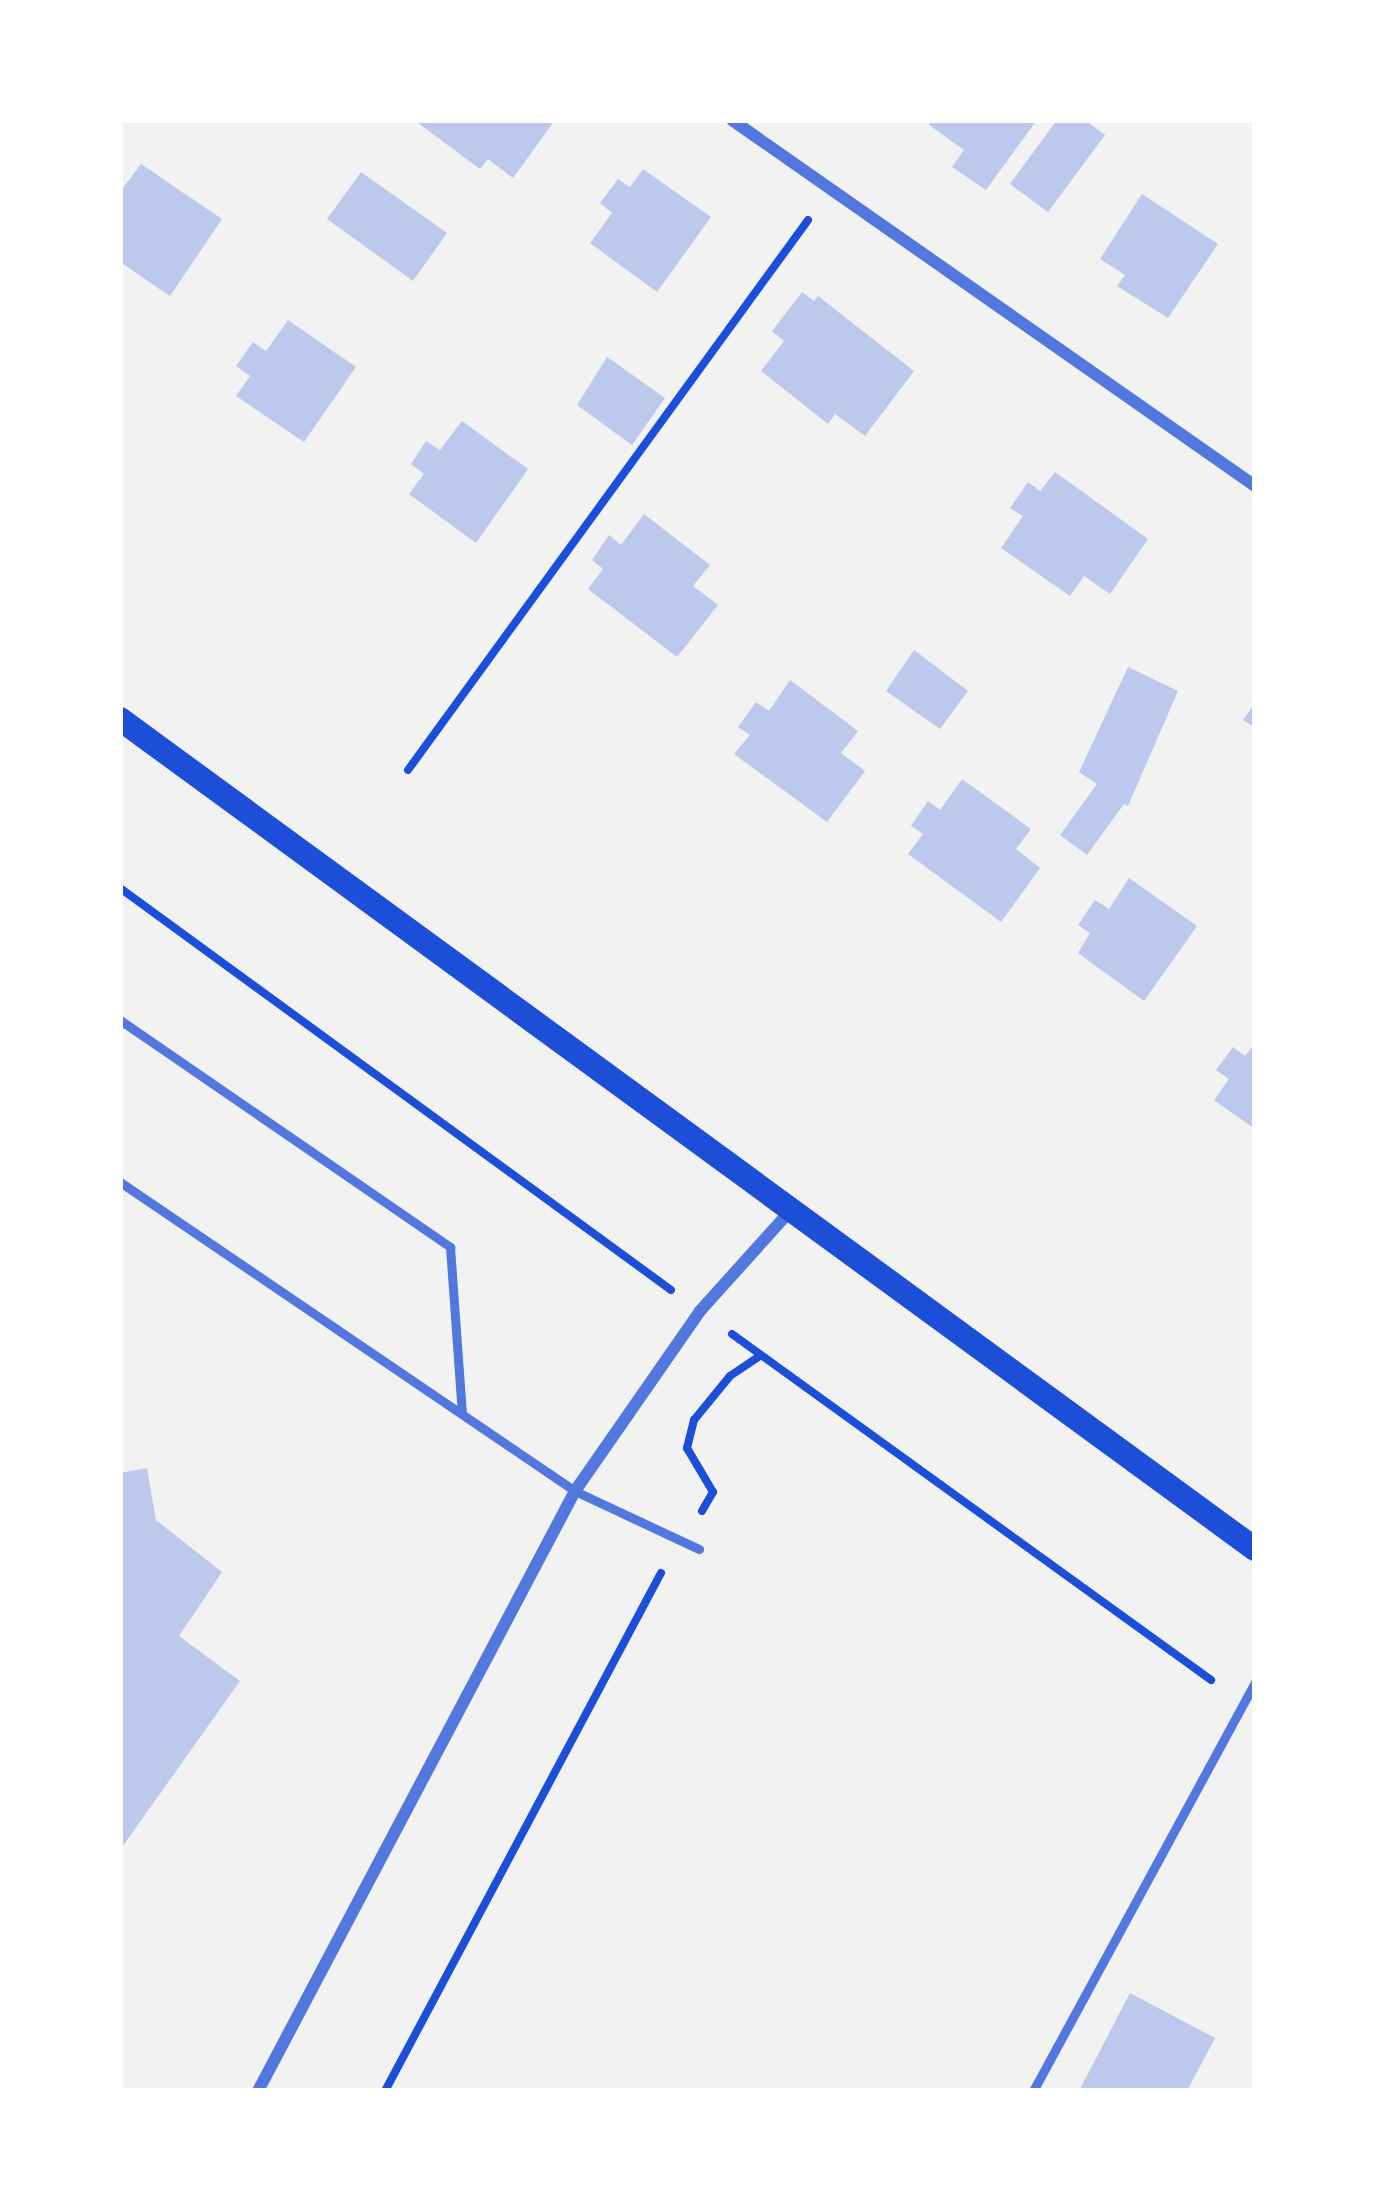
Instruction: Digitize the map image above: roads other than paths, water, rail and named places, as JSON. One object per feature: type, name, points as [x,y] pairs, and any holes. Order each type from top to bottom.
[{"type":"main road","points":[[120,719],[1255,1550]]},
{"type":"street","points":[[732,120],[1255,487]]},
{"type":"street","points":[[258,2091],[575,1490],[700,1311],[790,1211]]},
{"type":"lane","points":[[120,1020],[450,1247],[462,1414]]},
{"type":"lane","points":[[120,1182],[575,1490],[699,1549]]},
{"type":"lane","points":[[1034,2091],[1255,1682]]}]
